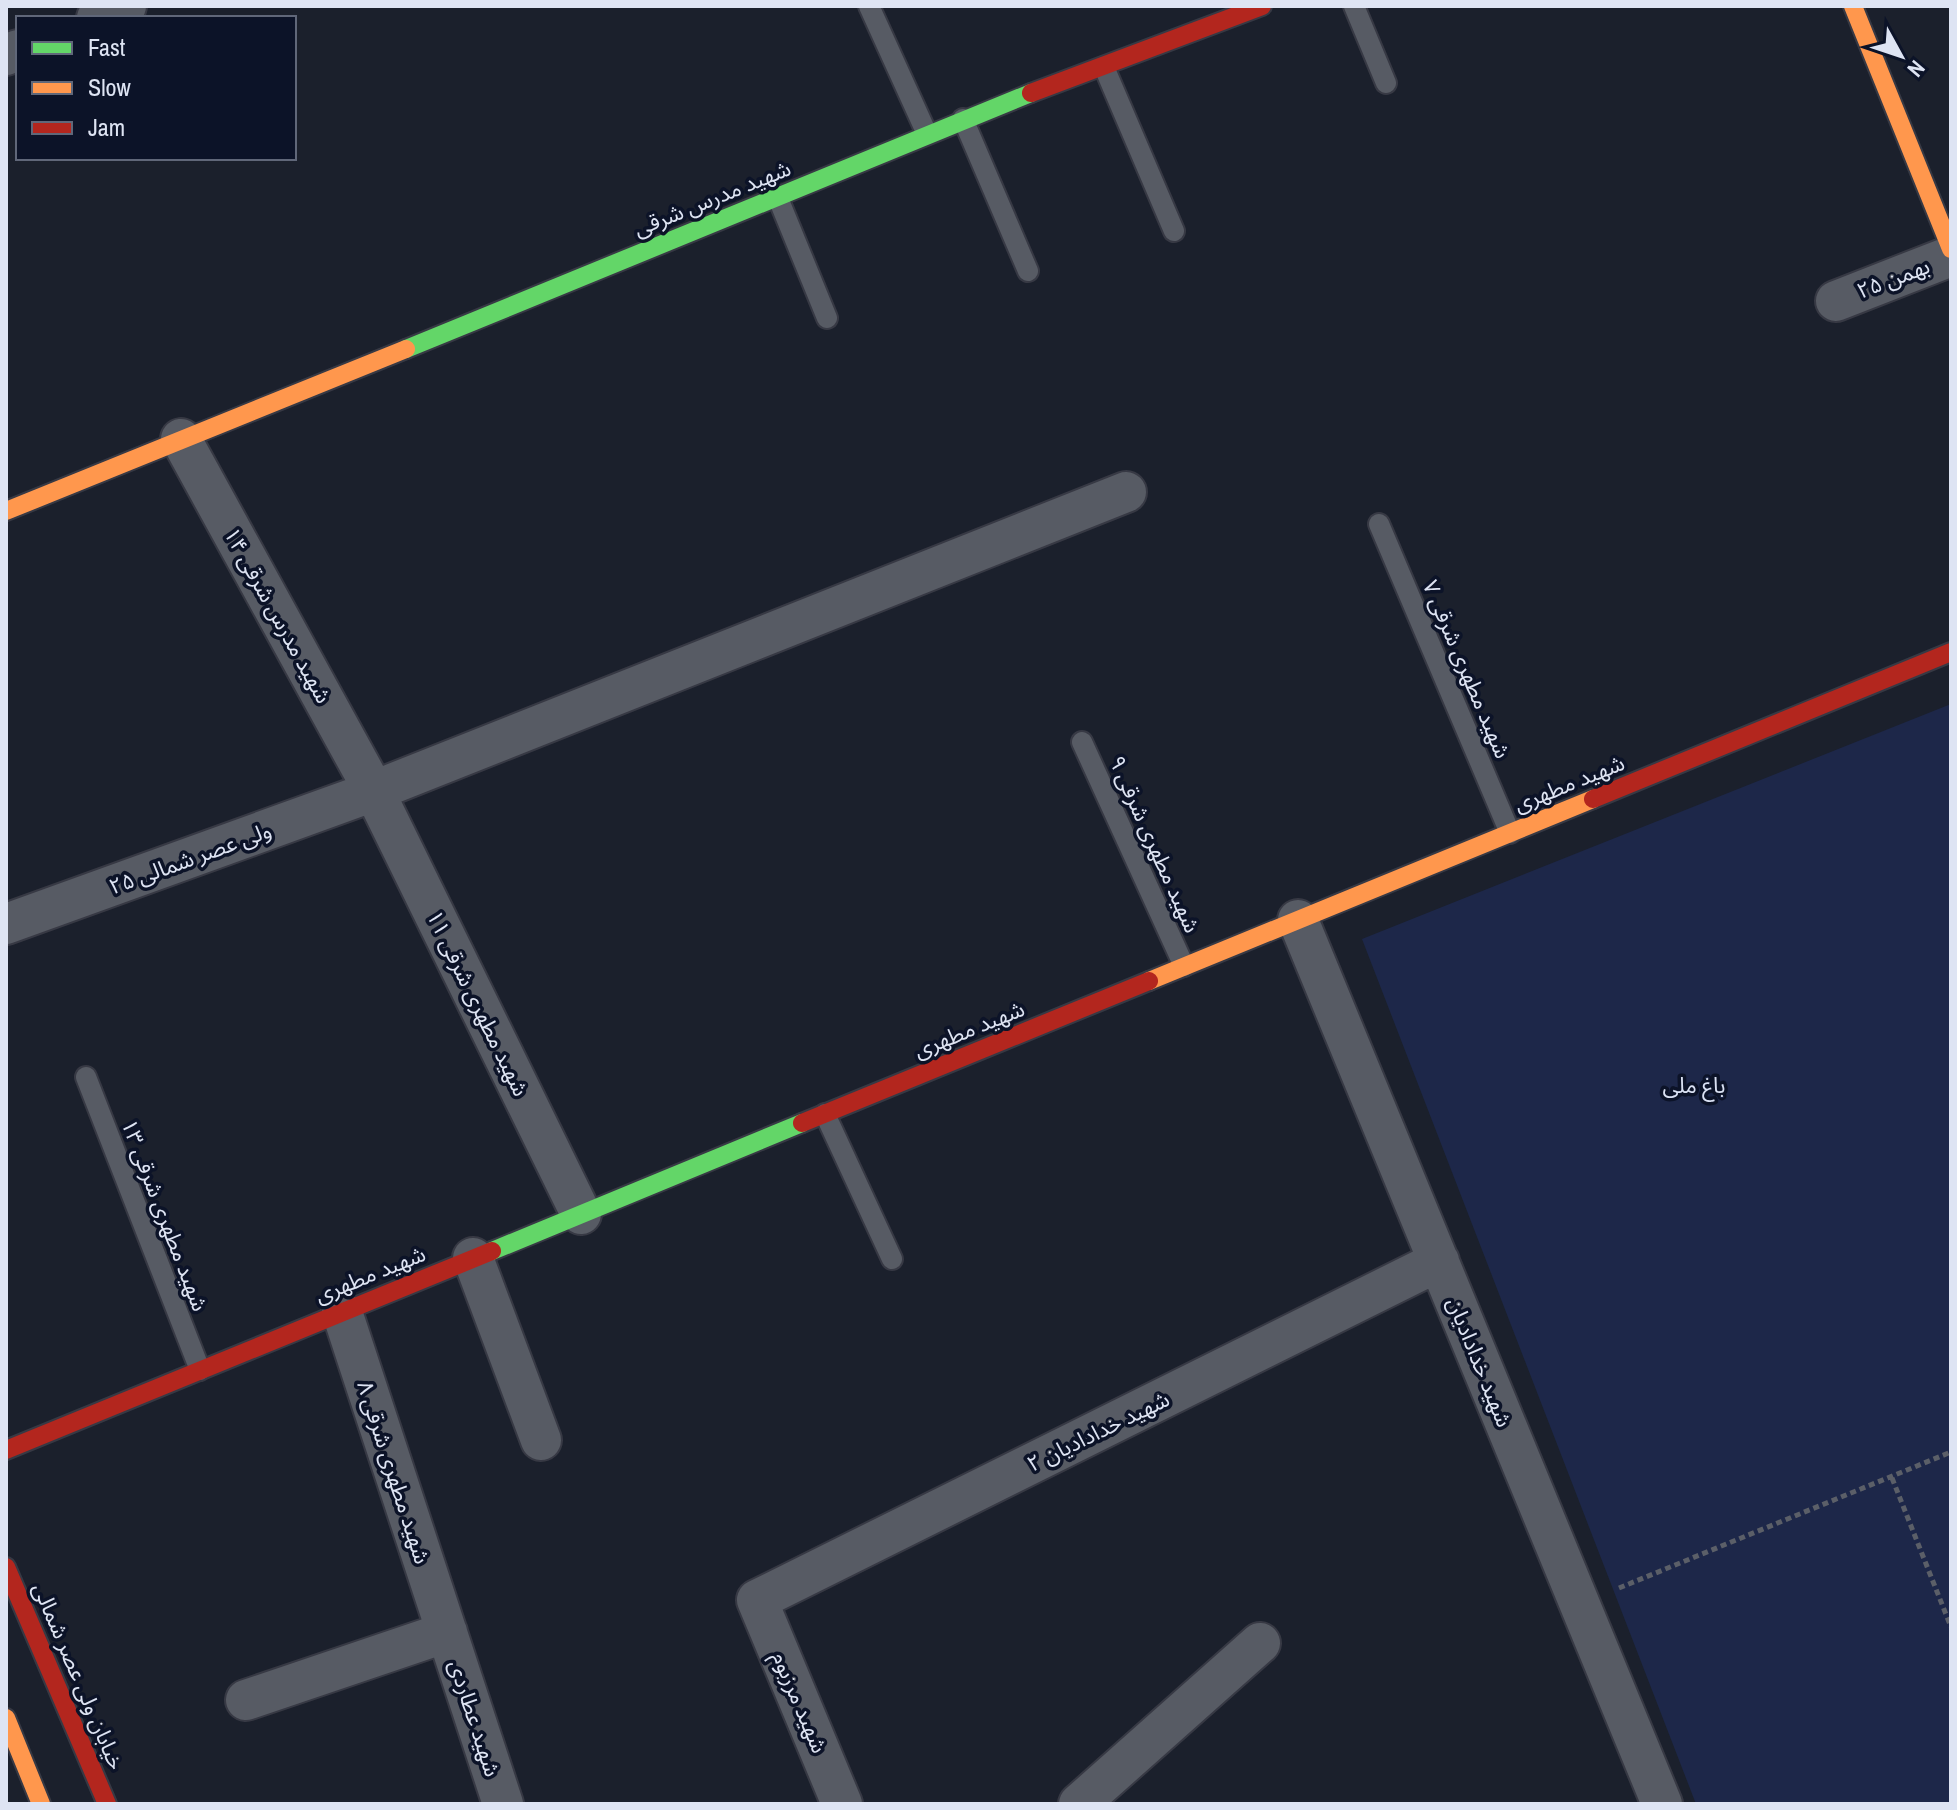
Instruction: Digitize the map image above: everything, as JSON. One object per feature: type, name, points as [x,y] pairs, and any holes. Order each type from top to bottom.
[{"type":"street","points":[[102,16],[126,6]]},
{"type":"street","name":"شهید مدرس شرقی","points":[[6,511],[778,198],[963,119],[1262,6]]},
{"type":"street","points":[[1853,6],[1951,249]]},
{"type":"street","name":"بهمن ۲۵","points":[[1836,301],[1951,256]]},
{"type":"street","name":"شهید مدرس شرقی ۱۴","points":[[181,439],[374,791]]},
{"type":"street","name":"ولی عصر شمالی ۲۵","points":[[6,924],[374,791],[1126,492]]},
{"type":"street","name":"شهید مطهری","points":[[6,1450],[1951,652]]},
{"type":"street","name":"شهید مطهری شرقی ۱۱","points":[[374,791],[581,1214]]},
{"type":"street","name":"شهید خدادادیان","points":[[1298,920],[1662,1804]]},
{"type":"street","points":[[473,1258],[541,1440]]},
{"type":"street","name":"شهید خدادادیان ۲","points":[[757,1600],[1439,1261]]},
{"type":"street","name":"شهید مطهری شرقی ۸","points":[[342,1312],[447,1632]]},
{"type":"street","name":"خیابان ولی عصر شمالی","points":[[6,1567],[107,1804]]},
{"type":"street","name":"شهید مرزبوم","points":[[757,1600],[842,1804]]},
{"type":"street","points":[[246,1700],[447,1632]]},
{"type":"street","name":"شهید عطاردی","points":[[447,1632],[503,1804]]},
{"type":"street","points":[[1079,1804],[1260,1643]]},
{"type":"street","points":[[6,1718],[41,1804]]},
{"type":"lane","points":[[869,6],[927,134]]},
{"type":"lane","points":[[1354,6],[1386,83]]},
{"type":"lane","points":[[1104,67],[1174,231]]},
{"type":"lane","points":[[963,119],[1028,271]]},
{"type":"lane","points":[[778,198],[827,318]]},
{"type":"lane","name":"شهید مطهری شرقی ۷","points":[[1379,524],[1510,833]]},
{"type":"lane","name":"شهید مطهری شرقی ۹","points":[[1082,742],[1184,966]]},
{"type":"lane","name":"شهید مطهری شرقی ۱۳","points":[[86,1077],[200,1370]]},
{"type":"lane","points":[[825,1114],[892,1259]]},
{"type":"path","points":[[1579,1604],[1951,1452]]},
{"type":"path","points":[[1892,1478],[1951,1627]]},
{"type":"green space","name":"باغ ملی","points":[[1951,704],[1951,1804],[1696,1804],[1362,939]]},
{"type":"traffic: fast","points":[[406,349],[1031,93]]},
{"type":"traffic: fast","points":[[492,1251],[802,1123]]},
{"type":"traffic: slow","points":[[1853,6],[1951,249]]},
{"type":"traffic: slow","points":[[6,511],[406,349]]},
{"type":"traffic: slow","points":[[1149,981],[1593,799]]},
{"type":"traffic: slow","points":[[6,1718],[41,1804]]},
{"type":"traffic: jam","points":[[1031,93],[1262,6]]},
{"type":"traffic: jam","points":[[1593,799],[1951,652]]},
{"type":"traffic: jam","points":[[802,1123],[1149,981]]},
{"type":"traffic: jam","points":[[6,1450],[492,1251]]},
{"type":"traffic: jam","points":[[6,1567],[107,1804]]}]
